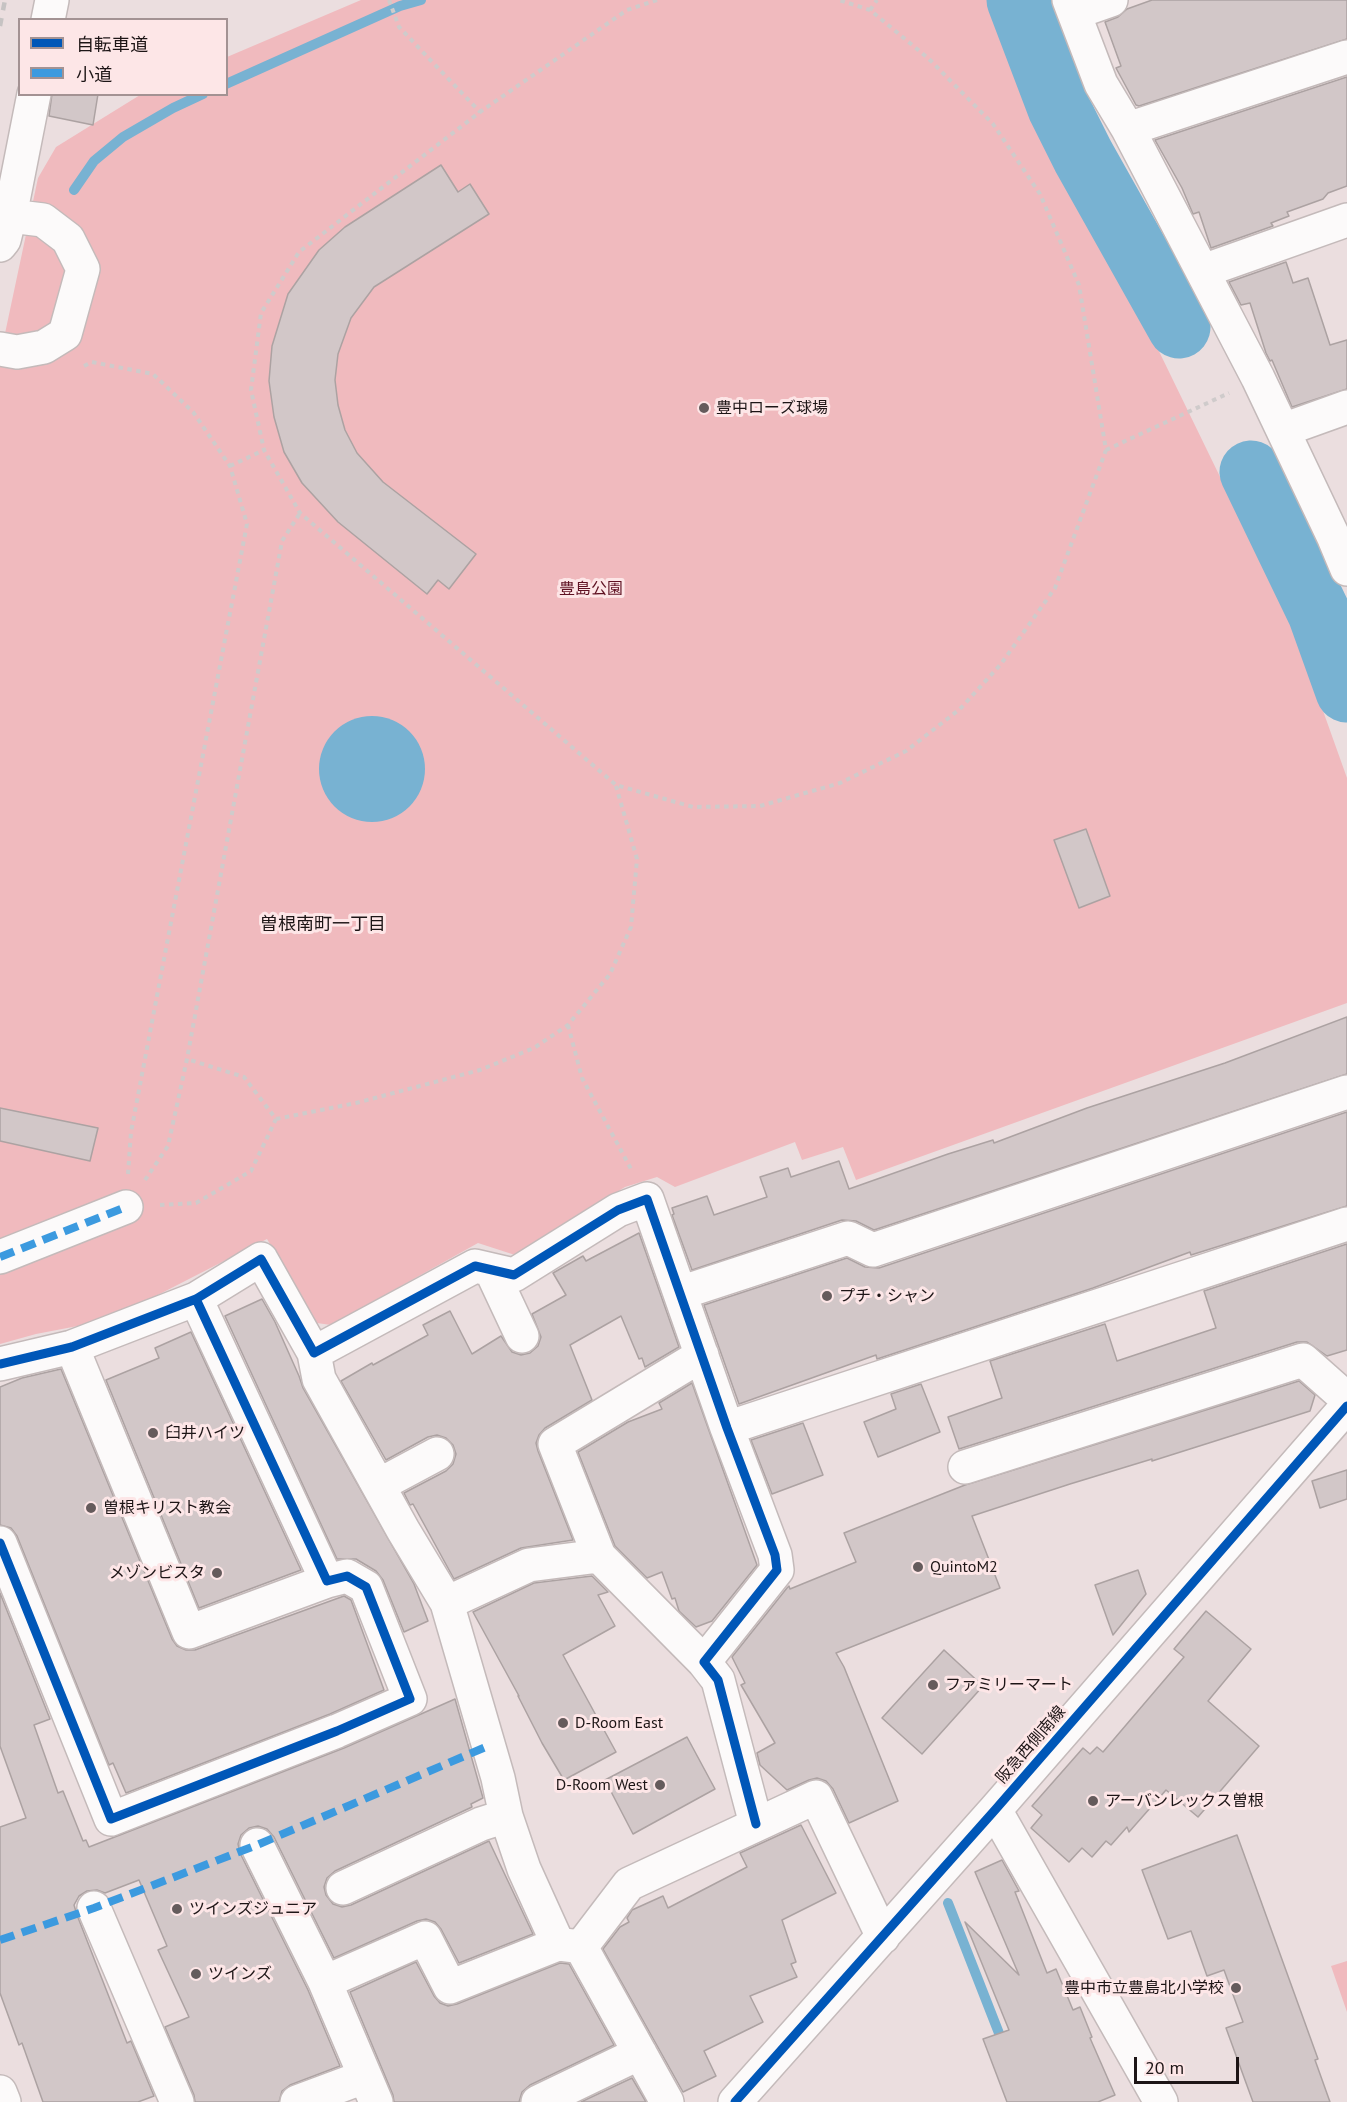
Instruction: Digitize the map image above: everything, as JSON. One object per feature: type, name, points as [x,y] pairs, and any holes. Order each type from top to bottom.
[{"type":"street","points":[[48,18],[52,0]]},
{"type":"street","points":[[1112,0],[1072,7],[1101,84],[1128,129],[1203,271],[1283,430],[1340,531],[1347,569]]},
{"type":"street","points":[[1128,129],[1347,57]]},
{"type":"street","points":[[0,349],[17,352],[44,347],[66,334],[83,269],[68,239],[43,220],[5,231],[34,96]]},
{"type":"street","points":[[1203,271],[1347,220]]},
{"type":"street","points":[[1283,430],[1347,407]]},
{"type":"street","points":[[680,1293],[848,1238],[873,1250],[1347,1092]]},
{"type":"street","points":[[314,1353],[475,1266],[514,1275],[618,1210],[647,1199],[775,1555],[777,1570],[704,1662]]},
{"type":"street","points":[[0,1257],[126,1208]]},
{"type":"street","points":[[728,1428],[1347,1224]]},
{"type":"street","points":[[0,1364],[72,1347],[196,1299],[261,1259],[314,1353],[319,1379],[447,1602],[498,1778],[506,1816],[524,1869],[569,1946],[640,2053],[667,2102]]},
{"type":"street","points":[[490,1270],[522,1336]]},
{"type":"street","points":[[196,1299],[327,1581]]},
{"type":"street","points":[[0,1543],[111,1819],[337,1731],[410,1699],[366,1587],[347,1576],[327,1581],[189,1632],[72,1347]]},
{"type":"street","points":[[702,1355],[555,1444],[598,1556],[704,1662],[718,1680],[756,1824]]},
{"type":"street","points":[[965,1467],[1303,1360],[1347,1399]]},
{"type":"street","name":"阪急西側南線","points":[[735,2102],[995,1810],[1347,1406]]},
{"type":"street","points":[[379,1485],[437,1454]]},
{"type":"street","points":[[447,1602],[529,1565],[598,1556]]},
{"type":"street","points":[[325,1982],[425,1938],[450,1987],[569,1946],[629,1884],[816,1797],[883,1936]]},
{"type":"street","points":[[995,1810],[1161,2102]]},
{"type":"street","points":[[343,1888],[481,1824],[506,1816]]},
{"type":"street","points":[[257,1845],[325,1982],[370,2090],[297,2102]]},
{"type":"street","points":[[94,1908],[177,2102]]},
{"type":"street","points":[[538,2102],[640,2053]]},
{"type":"street","points":[[0,2092],[4,2102]]},
{"type":"path","points":[[389,0],[399,27],[480,112]]},
{"type":"path","points":[[657,0],[627,10],[480,112],[299,252],[261,313],[251,390],[264,450],[300,513],[616,785],[693,807],[760,806],[840,783],[906,751],[960,709],[1001,664],[1055,588],[1106,450],[1078,285],[1040,194],[993,124],[929,59],[870,10],[839,0]]},
{"type":"path","points":[[870,10],[877,0]]},
{"type":"path","points":[[81,367],[92,362],[153,374],[193,412],[230,466],[247,524],[131,1132],[126,1208]]},
{"type":"path","points":[[1106,450],[1238,389]]},
{"type":"path","points":[[230,466],[264,450]]},
{"type":"path","points":[[126,1208],[168,1146],[187,1059],[282,541],[300,513]]},
{"type":"path","points":[[276,1119],[356,1103],[480,1070],[534,1048],[568,1025],[610,974],[631,927],[638,859],[616,785]]},
{"type":"path","points":[[568,1025],[582,1078],[647,1199]]},
{"type":"path","points":[[187,1059],[244,1077],[276,1119]]},
{"type":"path","points":[[126,1208],[196,1203],[250,1171],[276,1119]]},
{"type":"green space","name":"豊島公園","points":[[361,0],[997,0],[1035,106],[1224,485],[1282,596],[1347,778],[1347,1003],[856,1180],[843,1147],[802,1160],[795,1142],[675,1187],[657,1177],[625,1187],[515,1255],[478,1243],[331,1325],[317,1323],[267,1239],[109,1320],[36,1334],[0,1344],[0,357],[38,178],[56,147],[138,96],[228,96],[228,57]]},
{"type":"green space","points":[[1347,1961],[1347,2012],[1331,1966]]},
{"type":"water","points":[[372,716],[392,720],[409,732],[421,749],[425,769],[421,789],[409,806],[392,818],[372,822],[352,818],[335,806],[323,789],[319,769],[323,749],[335,732],[352,720]]},
{"type":"building","points":[[1152,0],[1347,0],[1347,39],[1139,106],[1136,105],[1116,68],[1121,66],[1105,22],[1118,17],[1127,9]]},
{"type":"building","points":[[1347,77],[1347,186],[1328,193],[1323,199],[1287,212],[1289,216],[1271,223],[1273,226],[1211,248],[1199,212],[1193,214],[1182,188],[1155,140]]},
{"type":"building","points":[[52,96],[98,96],[93,125],[49,116]]},
{"type":"building","points":[[441,165],[458,192],[470,184],[489,214],[374,287],[351,318],[338,354],[335,380],[338,405],[345,430],[357,453],[383,482],[476,554],[449,589],[438,580],[427,594],[338,522],[302,483],[284,452],[274,417],[269,381],[272,346],[288,294],[319,250],[345,227]]},
{"type":"building","points":[[1286,262],[1293,283],[1308,278],[1330,345],[1347,340],[1347,389],[1292,407],[1272,360],[1270,361],[1266,353],[1250,303],[1241,305],[1229,282]]},
{"type":"building","points":[[1086,829],[1110,896],[1079,908],[1054,840]]},
{"type":"building","points":[[1347,1017],[1347,1074],[874,1230],[856,1221],[842,1220],[692,1270],[672,1215],[674,1214],[672,1208],[707,1196],[714,1215],[767,1197],[760,1177],[788,1168],[791,1177],[839,1161],[849,1189],[948,1154],[993,1140],[994,1143],[1087,1108],[1225,1063]]},
{"type":"building","points":[[0,1108],[98,1128],[90,1161],[0,1141]]},
{"type":"building","points":[[1347,1112],[1347,1206],[1191,1255],[1190,1252],[1093,1288],[877,1359],[876,1355],[739,1404],[704,1305],[847,1258],[865,1267],[879,1268]]},
{"type":"building","points":[[639,1233],[679,1347],[645,1367],[642,1358],[639,1359],[621,1316],[570,1345],[592,1400],[545,1428],[536,1443],[573,1540],[521,1548],[454,1579],[413,1504],[410,1505],[404,1493],[446,1471],[453,1464],[456,1454],[453,1445],[446,1438],[437,1435],[428,1437],[386,1460],[341,1381],[428,1335],[423,1325],[450,1311],[472,1354],[501,1336],[512,1352],[521,1355],[530,1353],[538,1346],[541,1337],[532,1314],[566,1295],[553,1273],[583,1256],[586,1261]]},
{"type":"building","points":[[1347,1244],[1347,1350],[1327,1356],[1307,1342],[1297,1342],[959,1449],[948,1417],[1002,1398],[990,1361],[1105,1324],[1117,1361],[1216,1328],[1204,1291]]},
{"type":"building","points":[[262,1299],[275,1322],[303,1388],[414,1584],[428,1621],[404,1632],[383,1580],[376,1571],[356,1559],[337,1559],[225,1316]]},
{"type":"building","points":[[191,1332],[301,1570],[199,1608],[106,1380],[159,1358],[155,1348]]},
{"type":"building","points":[[61,1369],[172,1639],[177,1646],[186,1650],[195,1650],[344,1596],[351,1600],[384,1690],[330,1714],[126,1793],[113,1763],[109,1765],[17,1536],[11,1528],[0,1525],[0,1387],[22,1378]]},
{"type":"building","points":[[1299,1381],[1315,1395],[1310,1411],[972,1516],[1000,1588],[836,1653],[844,1667],[898,1801],[849,1823],[833,1789],[826,1781],[817,1778],[787,1790],[760,1765],[757,1753],[775,1743],[741,1685],[745,1683],[732,1657],[789,1586],[790,1589],[856,1562],[844,1533],[965,1485]]},
{"type":"building","points":[[692,1383],[757,1565],[712,1621],[696,1627],[679,1611],[662,1572],[647,1578],[615,1546],[578,1452],[628,1422],[662,1409],[659,1403]]},
{"type":"building","points":[[921,1384],[940,1432],[878,1457],[864,1422],[896,1409],[891,1394]]},
{"type":"building","points":[[803,1423],[823,1475],[772,1494],[751,1440]]},
{"type":"building","points":[[1347,1470],[1347,1499],[1320,1508],[1312,1481]]},
{"type":"building","points":[[1138,1570],[1146,1594],[1113,1635],[1095,1585]]},
{"type":"building","points":[[592,1576],[608,1592],[598,1595],[615,1626],[563,1655],[616,1752],[564,1780],[473,1612],[534,1583]]},
{"type":"building","points":[[0,1593],[50,1719],[34,1725],[58,1793],[63,1791],[83,1841],[86,1840],[89,1847],[344,1748],[455,1699],[483,1798],[471,1804],[472,1807],[335,1871],[327,1878],[324,1887],[326,1895],[333,1904],[342,1907],[351,1905],[489,1841],[533,1934],[459,1963],[441,1929],[435,1922],[426,1919],[334,1958],[274,1837],[267,1829],[258,1826],[249,1828],[241,1835],[238,1844],[240,1853],[308,1990],[340,2066],[290,2085],[282,2091],[279,2102],[195,2102],[165,2027],[189,2017],[158,1950],[167,1946],[139,1880],[105,1893],[97,1890],[87,1891],[79,1896],[74,1905],[127,2043],[131,2041],[154,2096],[138,2102],[43,2102],[22,2043],[19,2045],[0,1993],[0,1827],[26,1818],[0,1746]]},
{"type":"building","points":[[1206,1611],[1251,1649],[1208,1701],[1259,1746],[1198,1817],[1166,1790],[1129,1832],[1127,1827],[1111,1845],[1106,1841],[1092,1857],[1082,1848],[1069,1862],[1031,1828],[1042,1815],[1032,1806],[1083,1748],[1090,1754],[1097,1747],[1103,1752],[1184,1657],[1174,1649]]},
{"type":"building","points":[[944,1650],[983,1686],[922,1754],[882,1718]]},
{"type":"building","name":"D-Room West","points":[[687,1737],[715,1789],[633,1834],[605,1780]]},
{"type":"building","points":[[801,1825],[836,1893],[782,1920],[796,1962],[791,1964],[797,1977],[750,1996],[763,2022],[704,2051],[716,2076],[683,2092],[603,1949],[620,1927],[629,1922],[627,1918],[632,1910],[663,1896],[668,1908],[747,1867],[740,1853]]},
{"type":"building","points":[[1237,1835],[1318,2059],[1315,2060],[1330,2102],[1253,2102],[1226,2028],[1243,2022],[1224,1970],[1207,1976],[1191,1931],[1168,1939],[1142,1870]]},
{"type":"building","points":[[1002,1860],[1019,1891],[1015,1892],[1047,1973],[1056,1969],[1073,2010],[1080,2007],[1092,2037],[1090,2038],[1115,2095],[1098,2102],[1007,2102],[983,2039],[1009,2030],[965,1922],[1019,1975],[975,1872]]},
{"type":"building","points":[[416,1962],[434,1996],[440,2003],[448,2006],[560,1963],[569,1964],[614,2045],[530,2085],[522,2092],[519,2102],[394,2102],[350,1992]]},
{"type":"building","points":[[632,2078],[646,2102],[581,2102]]},
{"type":"waterway","points":[[228,83],[400,6],[421,0]]},
{"type":"waterway","points":[[1018,0],[1059,108],[1083,156],[1179,327]]},
{"type":"waterway","points":[[74,190],[94,161],[123,137],[199,96]]},
{"type":"waterway","points":[[1251,472],[1319,613],[1347,691]]},
{"type":"waterway","points":[[948,1903],[1004,2046]]},
{"type":"railway","points":[[0,26],[5,0]]},
{"type":"marked path","points":[[0,1257],[126,1207]]},
{"type":"marked path","points":[[0,1940],[94,1908],[257,1845],[488,1746]]},
{"type":"cycle path","points":[[0,1364],[72,1347],[196,1299],[261,1259],[314,1353],[475,1266],[514,1275],[618,1210],[647,1199],[727,1428],[775,1555],[777,1570],[704,1662],[718,1680],[756,1824]]},
{"type":"cycle path","points":[[0,1543],[111,1819],[337,1731],[410,1699],[366,1587],[347,1576],[327,1581],[196,1299]]},
{"type":"cycle path","points":[[735,2102],[995,1810],[1347,1406]]},
{"type":"place","name":"豊中ローズ球場","points":[[704,408]]},
{"type":"place","name":"プチ・シャン","points":[[827,1296]]},
{"type":"place","name":"臼井ハイツ","points":[[153,1433]]},
{"type":"place","name":"曽根キリスト教会","points":[[91,1508]]},
{"type":"place","name":"QuintoM2","points":[[918,1567]]},
{"type":"place","name":"メゾンビスタ","points":[[217,1573]]},
{"type":"place","name":"ファミリーマート","points":[[933,1685]]},
{"type":"place","name":"D-Room East","points":[[563,1723]]},
{"type":"place","name":"D-Room West","points":[[660,1785]]},
{"type":"place","name":"アーバンレックス曽根","points":[[1093,1801]]},
{"type":"place","name":"ツインズジュニア","points":[[177,1909]]},
{"type":"place","name":"ツインズ","points":[[196,1974]]},
{"type":"place","name":"豊中市立豊島北小学校","points":[[1236,1988]]},
{"type":"district","name":"曽根南町一丁目","points":[[323,925]]}]
